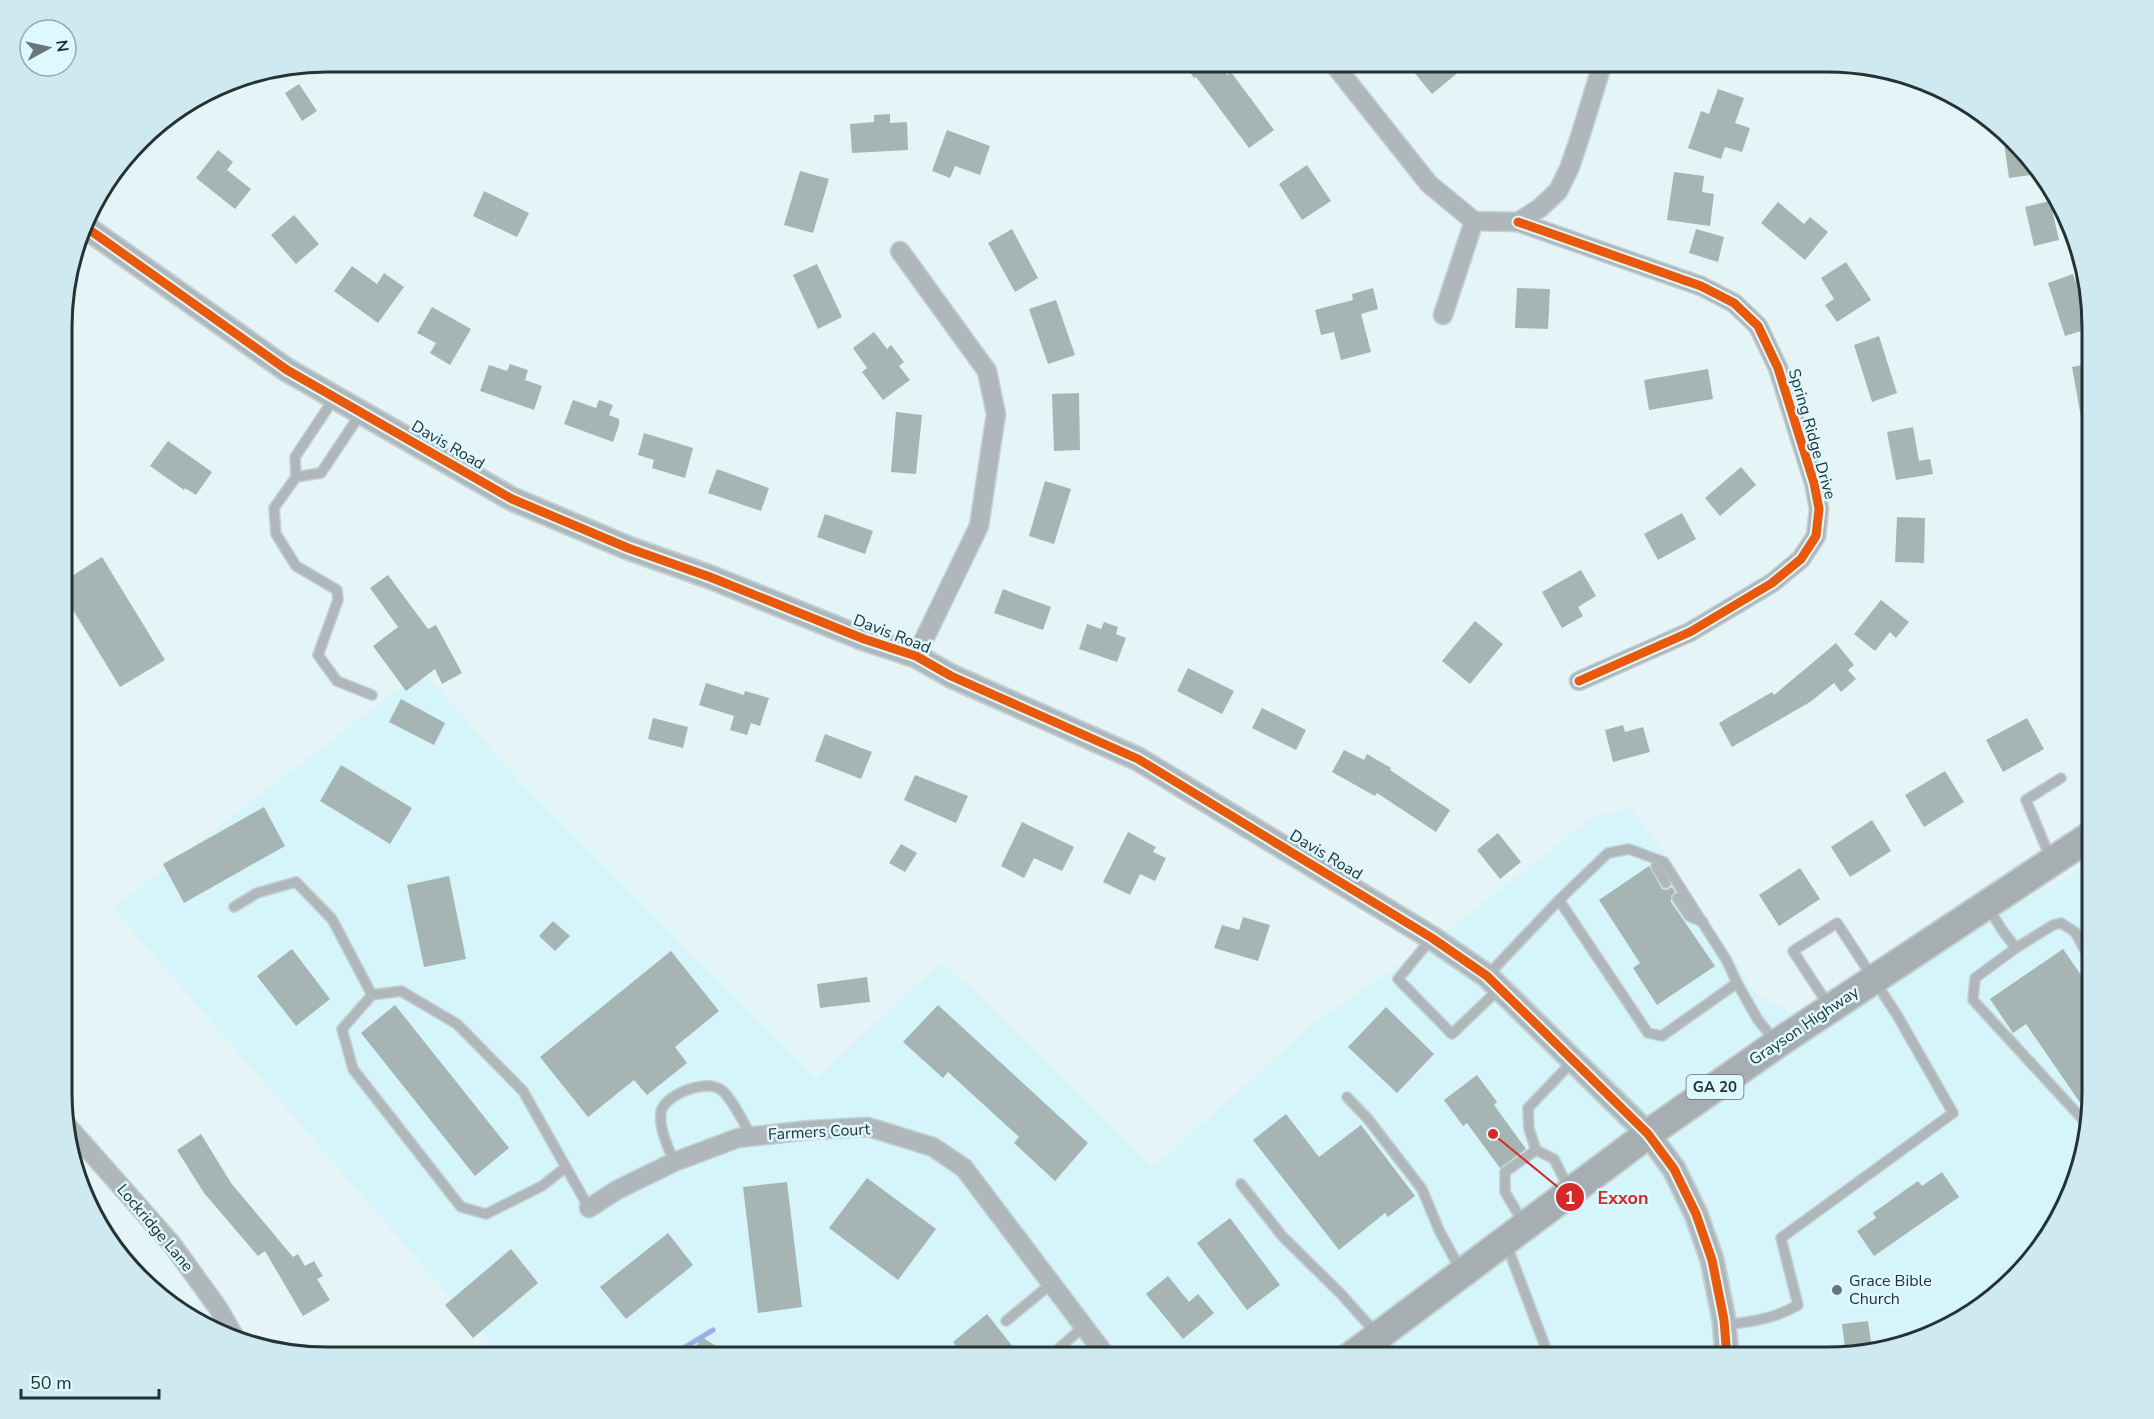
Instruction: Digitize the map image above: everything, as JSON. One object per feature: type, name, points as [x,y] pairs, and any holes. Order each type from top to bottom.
[{"type":"main road","name":"Grayson Highway","points":[[1363,1347],[1648,1134],[1778,1043],[2082,842]]},
{"type":"street","points":[[1340,72],[1429,184],[1474,221],[1443,315]]},
{"type":"street","points":[[1518,222],[1540,208],[1558,191],[1572,159],[1600,72]]},
{"type":"street","name":"Spring Ridge Drive","points":[[1474,221],[1518,222],[1701,286],[1734,303],[1758,326],[1778,368],[1815,483],[1819,509],[1816,536],[1801,559],[1772,584],[1690,632],[1579,681]]},
{"type":"street","name":"Davis Road","points":[[90,231],[287,370],[512,499],[628,548],[710,577],[864,639],[916,656],[951,676],[1138,759],[1432,938],[1493,982],[1648,1134],[1674,1168],[1696,1214],[1712,1260],[1726,1347]]},
{"type":"street","points":[[900,250],[987,371],[996,414],[979,526],[916,656]]},
{"type":"street","name":"Farmers Court","points":[[589,1208],[617,1190],[674,1162],[738,1138],[810,1130],[868,1127],[933,1147],[964,1168],[1099,1347]]},
{"type":"street","name":"Lockridge Lane","points":[[76,1135],[171,1242],[230,1328]]},
{"type":"lane","points":[[335,397],[295,457],[296,477],[274,508],[276,534],[296,566],[337,590],[338,600],[318,655],[337,681],[372,695]]},
{"type":"lane","points":[[296,477],[321,473],[361,412]]},
{"type":"lane","points":[[2053,862],[2025,800],[2061,778]]},
{"type":"lane","points":[[1432,938],[1398,979],[1452,1034],[1559,900],[1608,853],[1629,849],[1664,862],[1704,922],[1758,1020],[1778,1043]]},
{"type":"lane","points":[[1658,861],[1656,867],[1666,882]]},
{"type":"lane","points":[[234,907],[257,893],[296,882],[332,919],[372,995]]},
{"type":"lane","points":[[1677,898],[1689,916],[1704,922]]},
{"type":"lane","points":[[1559,900],[1648,1033],[1662,1036],[1737,983]]},
{"type":"lane","points":[[1987,905],[2016,948]]},
{"type":"lane","points":[[1724,1325],[1754,1322],[1782,1314],[1798,1305],[1781,1238],[1953,1113],[1875,979],[1837,923],[1793,951],[1830,1009]]},
{"type":"lane","points":[[2080,1117],[1973,1000],[1975,978],[2053,925],[2061,923],[2075,932],[2082,945]]},
{"type":"lane","points":[[566,1167],[542,1185],[486,1214],[461,1208],[354,1069],[342,1029],[372,995],[401,991],[457,1024],[523,1091],[566,1167],[589,1208]]},
{"type":"lane","points":[[1571,1192],[1554,1159],[1536,1150],[1529,1129],[1528,1108],[1573,1061]]},
{"type":"lane","points":[[674,1162],[662,1127],[662,1110],[670,1100],[690,1089],[705,1084],[720,1089],[738,1112],[751,1136]]},
{"type":"lane","points":[[1347,1097],[1368,1119],[1422,1189],[1438,1230],[1463,1273]]},
{"type":"lane","points":[[1536,1150],[1505,1172],[1505,1192],[1545,1347]]},
{"type":"lane","points":[[1241,1184],[1283,1238],[1340,1293],[1378,1336]]},
{"type":"lane","points":[[1006,1321],[1051,1284]]},
{"type":"lane","points":[[1060,1347],[1083,1327]]},
{"type":"shaded area","points":[[423,670],[532,796],[815,1079],[941,962],[968,985],[1153,1168],[1312,1025],[1446,932],[1593,817],[1631,808],[1657,842],[1757,995],[1804,1018],[2082,869],[2080,1125],[2063,1190],[2048,1220],[2019,1260],[1995,1284],[1969,1304],[1925,1328],[1860,1345],[1827,1347],[493,1347],[113,908]]},
{"type":"building","points":[[1190,72],[1225,72],[1227,75],[1231,72],[1274,130],[1249,148],[1196,77],[1194,78]]},
{"type":"building","points":[[1414,72],[1459,72],[1432,94]]},
{"type":"building","points":[[299,84],[317,111],[302,121],[285,93]]},
{"type":"building","points":[[1718,89],[1744,98],[1735,123],[1750,128],[1742,152],[1725,147],[1721,159],[1688,148],[1701,111],[1709,114]]},
{"type":"building","points":[[890,114],[890,123],[907,122],[908,150],[852,153],[850,124],[874,122],[874,115]]},
{"type":"building","points":[[947,130],[990,146],[980,175],[955,166],[950,178],[932,171]]},
{"type":"building","points":[[2004,144],[2031,175],[2009,178]]},
{"type":"building","points":[[218,150],[233,162],[227,170],[251,189],[235,209],[196,178]]},
{"type":"building","points":[[1307,165],[1331,201],[1302,220],[1279,184]]},
{"type":"building","points":[[800,171],[829,179],[813,233],[784,225]]},
{"type":"building","points":[[1674,172],[1704,176],[1702,192],[1714,194],[1710,226],[1667,220]]},
{"type":"building","points":[[484,191],[529,213],[517,237],[473,216]]},
{"type":"building","points":[[2049,201],[2059,240],[2034,246],[2025,207]]},
{"type":"building","points":[[1778,202],[1804,224],[1810,217],[1828,232],[1805,260],[1761,223]]},
{"type":"building","points":[[294,215],[319,244],[296,264],[271,235]]},
{"type":"building","points":[[1012,229],[1038,278],[1015,292],[988,243]]},
{"type":"building","points":[[1696,229],[1724,237],[1718,262],[1689,253]]},
{"type":"building","points":[[1846,262],[1871,300],[1837,322],[1825,305],[1834,299],[1821,278]]},
{"type":"building","points":[[817,264],[842,317],[818,329],[793,275]]},
{"type":"building","points":[[352,266],[377,284],[384,273],[404,287],[378,323],[334,291]]},
{"type":"building","points":[[2073,274],[2080,295],[2082,331],[2065,336],[2048,283]]},
{"type":"building","points":[[1373,288],[1378,309],[1361,314],[1371,352],[1341,360],[1334,332],[1321,335],[1315,310],[1353,300],[1352,294]]},
{"type":"building","points":[[1517,288],[1550,289],[1548,329],[1515,328]]},
{"type":"building","points":[[1056,300],[1075,355],[1048,364],[1029,309]]},
{"type":"building","points":[[432,307],[471,329],[450,365],[430,353],[436,343],[417,333]]},
{"type":"building","points":[[874,332],[887,349],[891,345],[904,362],[899,366],[910,380],[883,400],[862,372],[867,368],[853,348]]},
{"type":"building","points":[[1879,336],[1897,393],[1872,402],[1854,345]]},
{"type":"building","points":[[510,364],[528,370],[525,380],[542,386],[534,410],[480,391],[489,365],[507,371]]},
{"type":"building","points":[[2082,365],[2082,423],[2072,367]]},
{"type":"building","points":[[1708,369],[1713,399],[1649,410],[1644,380]]},
{"type":"building","points":[[1079,393],[1080,450],[1054,451],[1052,394]]},
{"type":"building","points":[[573,400],[596,408],[599,400],[613,405],[609,415],[619,419],[619,425],[613,442],[564,424]]},
{"type":"building","points":[[896,412],[922,415],[916,474],[891,472]]},
{"type":"building","points":[[1913,427],[1919,461],[1930,459],[1933,474],[1896,480],[1887,432]]},
{"type":"building","points":[[644,433],[693,448],[685,478],[652,468],[654,460],[638,455]]},
{"type":"building","points":[[168,441],[212,472],[196,495],[185,488],[184,490],[150,466]]},
{"type":"building","points":[[1741,467],[1756,485],[1720,516],[1705,498]]},
{"type":"building","points":[[717,469],[769,488],[761,511],[708,493]]},
{"type":"building","points":[[1045,481],[1071,489],[1054,544],[1029,536]]},
{"type":"building","points":[[1682,513],[1696,539],[1658,560],[1644,534]]},
{"type":"building","points":[[825,514],[873,531],[865,554],[817,537]]},
{"type":"building","points":[[1897,517],[1925,518],[1924,563],[1895,562]]},
{"type":"building","points":[[102,557],[165,660],[120,687],[72,608],[72,576]]},
{"type":"building","points":[[1581,570],[1596,596],[1578,607],[1583,616],[1562,628],[1542,592]]},
{"type":"building","points":[[388,575],[428,629],[436,625],[462,673],[442,684],[435,669],[406,691],[373,646],[398,627],[370,588]]},
{"type":"building","points":[[1003,589],[1051,607],[1043,630],[994,613]]},
{"type":"building","points":[[1881,600],[1909,622],[1896,638],[1890,632],[1875,651],[1854,634]]},
{"type":"building","points":[[1475,621],[1503,644],[1470,684],[1442,661]]},
{"type":"building","points":[[1104,622],[1118,627],[1116,634],[1126,638],[1117,662],[1079,649],[1087,624],[1101,629]]},
{"type":"building","points":[[1836,643],[1854,665],[1848,670],[1856,679],[1841,692],[1834,683],[1810,702],[1732,747],[1719,723],[1772,692],[1774,695]]},
{"type":"building","points":[[1188,668],[1234,691],[1222,714],[1177,691]]},
{"type":"building","points":[[706,683],[744,695],[745,691],[769,698],[760,726],[751,723],[747,735],[730,730],[734,716],[699,705]]},
{"type":"building","points":[[401,699],[445,723],[434,745],[389,722]]},
{"type":"building","points":[[1262,708],[1306,730],[1296,750],[1252,728]]},
{"type":"building","points":[[653,718],[688,727],[683,748],[648,739]]},
{"type":"building","points":[[2027,718],[2044,749],[2003,772],[1986,740]]},
{"type":"building","points":[[1623,725],[1625,732],[1643,727],[1650,752],[1613,762],[1605,730]]},
{"type":"building","points":[[825,734],[872,752],[861,779],[815,761]]},
{"type":"building","points":[[1344,750],[1364,760],[1367,754],[1391,768],[1390,770],[1450,810],[1436,832],[1377,793],[1375,796],[1332,772]]},
{"type":"building","points":[[341,765],[412,808],[390,844],[320,801]]},
{"type":"building","points":[[1945,771],[1964,802],[1924,827],[1905,795]]},
{"type":"building","points":[[915,775],[968,796],[956,823],[904,800]]},
{"type":"building","points":[[264,807],[285,846],[184,903],[163,864]]},
{"type":"building","points":[[1872,820],[1891,851],[1850,877],[1831,847]]},
{"type":"building","points":[[1022,822],[1074,847],[1062,871],[1034,858],[1024,878],[1001,866]]},
{"type":"building","points":[[1128,832],[1156,847],[1153,852],[1166,858],[1155,881],[1140,874],[1130,895],[1103,882]]},
{"type":"building","points":[[1498,833],[1521,862],[1500,879],[1477,850]]},
{"type":"building","points":[[901,844],[917,853],[905,872],[889,863]]},
{"type":"building","points":[[1649,866],[1662,889],[1667,890],[1672,887],[1675,892],[1671,896],[1671,902],[1715,966],[1657,1005],[1633,968],[1640,963],[1599,900]]},
{"type":"building","points":[[1800,868],[1820,899],[1779,926],[1759,895]]},
{"type":"building","points":[[449,876],[466,959],[424,967],[407,885]]},
{"type":"building","points":[[1243,917],[1270,925],[1258,961],[1214,948],[1222,925],[1239,930]]},
{"type":"building","points":[[553,921],[570,936],[555,951],[539,936]]},
{"type":"building","points":[[292,949],[330,999],[296,1026],[257,976]]},
{"type":"building","points":[[2063,949],[2082,977],[2081,1104],[2026,1024],[2013,1033],[1990,999]]},
{"type":"building","points":[[671,951],[719,1011],[675,1047],[687,1063],[647,1095],[634,1080],[588,1117],[540,1057]]},
{"type":"building","points":[[867,977],[870,1002],[820,1008],[817,984]]},
{"type":"building","points":[[395,1005],[509,1148],[475,1176],[361,1033]]},
{"type":"building","points":[[938,1005],[1088,1143],[1055,1181],[1014,1143],[1019,1137],[948,1072],[943,1078],[903,1042]]},
{"type":"building","points":[[1386,1007],[1434,1054],[1397,1093],[1348,1047]]},
{"type":"building","points":[[1477,1075],[1497,1102],[1494,1105],[1526,1149],[1500,1168],[1467,1123],[1463,1126],[1444,1100]]},
{"type":"building","points":[[1286,1114],[1319,1157],[1361,1125],[1415,1196],[1388,1217],[1385,1213],[1339,1250],[1253,1140]]},
{"type":"building","points":[[201,1134],[231,1183],[293,1257],[298,1254],[305,1266],[314,1261],[323,1276],[317,1279],[330,1300],[303,1316],[265,1251],[258,1256],[204,1193],[177,1150]]},
{"type":"building","points":[[1942,1172],[1959,1197],[1874,1256],[1857,1231],[1876,1218],[1873,1213],[1918,1181],[1922,1186]]},
{"type":"building","points":[[867,1178],[936,1229],[898,1280],[829,1228]]},
{"type":"building","points":[[787,1182],[802,1307],[758,1313],[743,1187]]},
{"type":"building","points":[[1230,1218],[1280,1285],[1247,1310],[1197,1243]]},
{"type":"building","points":[[668,1233],[693,1265],[626,1319],[600,1287]]},
{"type":"building","points":[[511,1249],[538,1283],[473,1338],[445,1305]]},
{"type":"building","points":[[1168,1276],[1189,1302],[1198,1294],[1214,1313],[1183,1339],[1146,1294]]},
{"type":"building","points":[[987,1314],[1013,1347],[957,1347],[953,1342]]},
{"type":"building","points":[[1868,1321],[1871,1343],[1845,1346],[1842,1324]]},
{"type":"building","points":[[702,1337],[718,1347],[696,1347]]},
{"type":"waterway","points":[[685,1347],[713,1330]]},
{"type":"cycle path","points":[[1518,222],[1701,286],[1734,303],[1758,326],[1778,368],[1814,483],[1819,509],[1816,536],[1801,559],[1772,583],[1690,632],[1579,681]]},
{"type":"cycle path","points":[[90,231],[287,370],[512,499],[628,548],[710,577],[864,639],[916,656],[951,676],[1138,759],[1432,938],[1487,976],[1648,1134],[1674,1169],[1696,1214],[1712,1260],[1724,1320],[1726,1347]]},
{"type":"place","name":"Exxon","points":[[1493,1134]]},
{"type":"place","name":"Grace Bible Church","points":[[1837,1290]]}]
